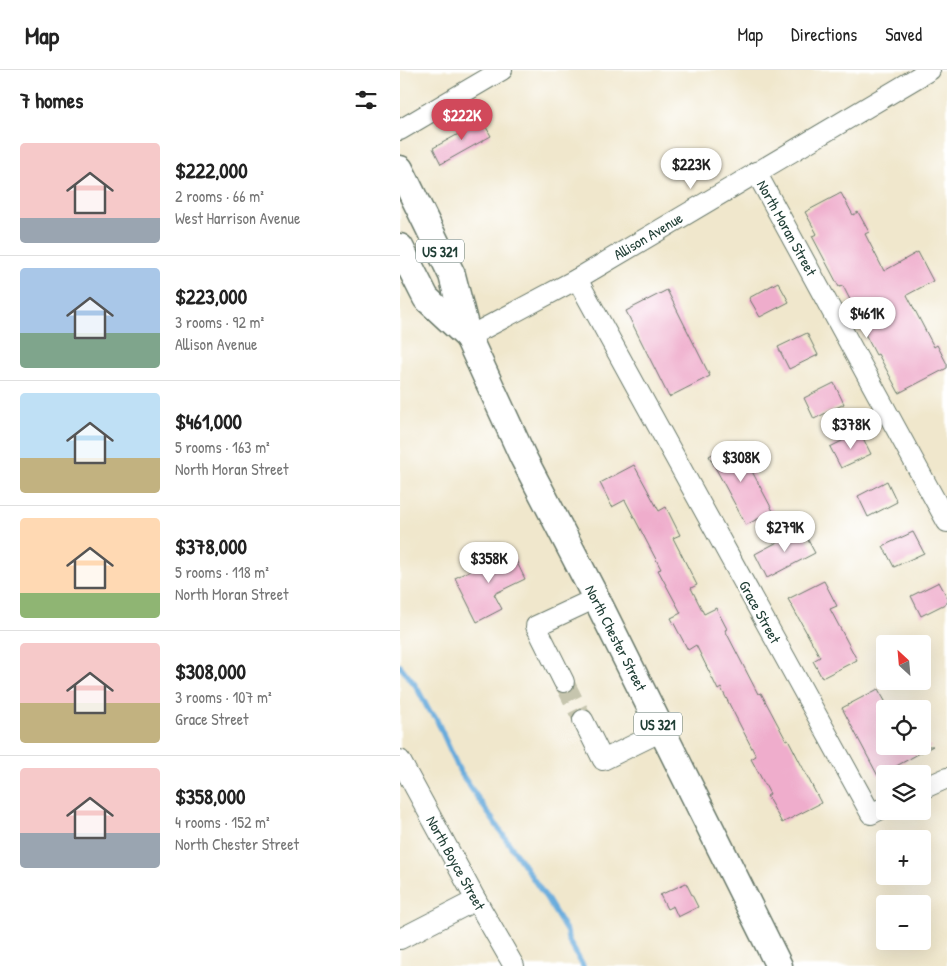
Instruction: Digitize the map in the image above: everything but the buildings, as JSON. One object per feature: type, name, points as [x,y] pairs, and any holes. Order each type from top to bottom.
[{"type":"main road","name":"North Chester Street","points":[[400,169],[452,275],[468,337],[523,458],[596,598],[779,966]]},
{"type":"main road","name":"North Chester Street","points":[[400,247],[426,298],[468,337]]},
{"type":"street","points":[[400,130],[502,70]]},
{"type":"street","name":"Allison Avenue","points":[[468,337],[577,279],[930,70]]},
{"type":"street","name":"North Moran Street","points":[[756,172],[947,522]]},
{"type":"street","name":"Grace Street","points":[[577,279],[876,807]]},
{"type":"street","points":[[564,682],[536,626],[596,598]]},
{"type":"street","points":[[583,720],[604,760],[662,731]]},
{"type":"street","name":"North Boyce Street","points":[[400,760],[514,966]]},
{"type":"street","points":[[931,785],[947,778]]},
{"type":"street","points":[[400,939],[476,900]]},
{"type":"waterway","points":[[400,666],[416,686],[429,711],[435,716],[460,772],[547,899],[567,932],[568,939],[583,966]]},
{"type":"tunnel","points":[[564,682],[583,720]]}]
